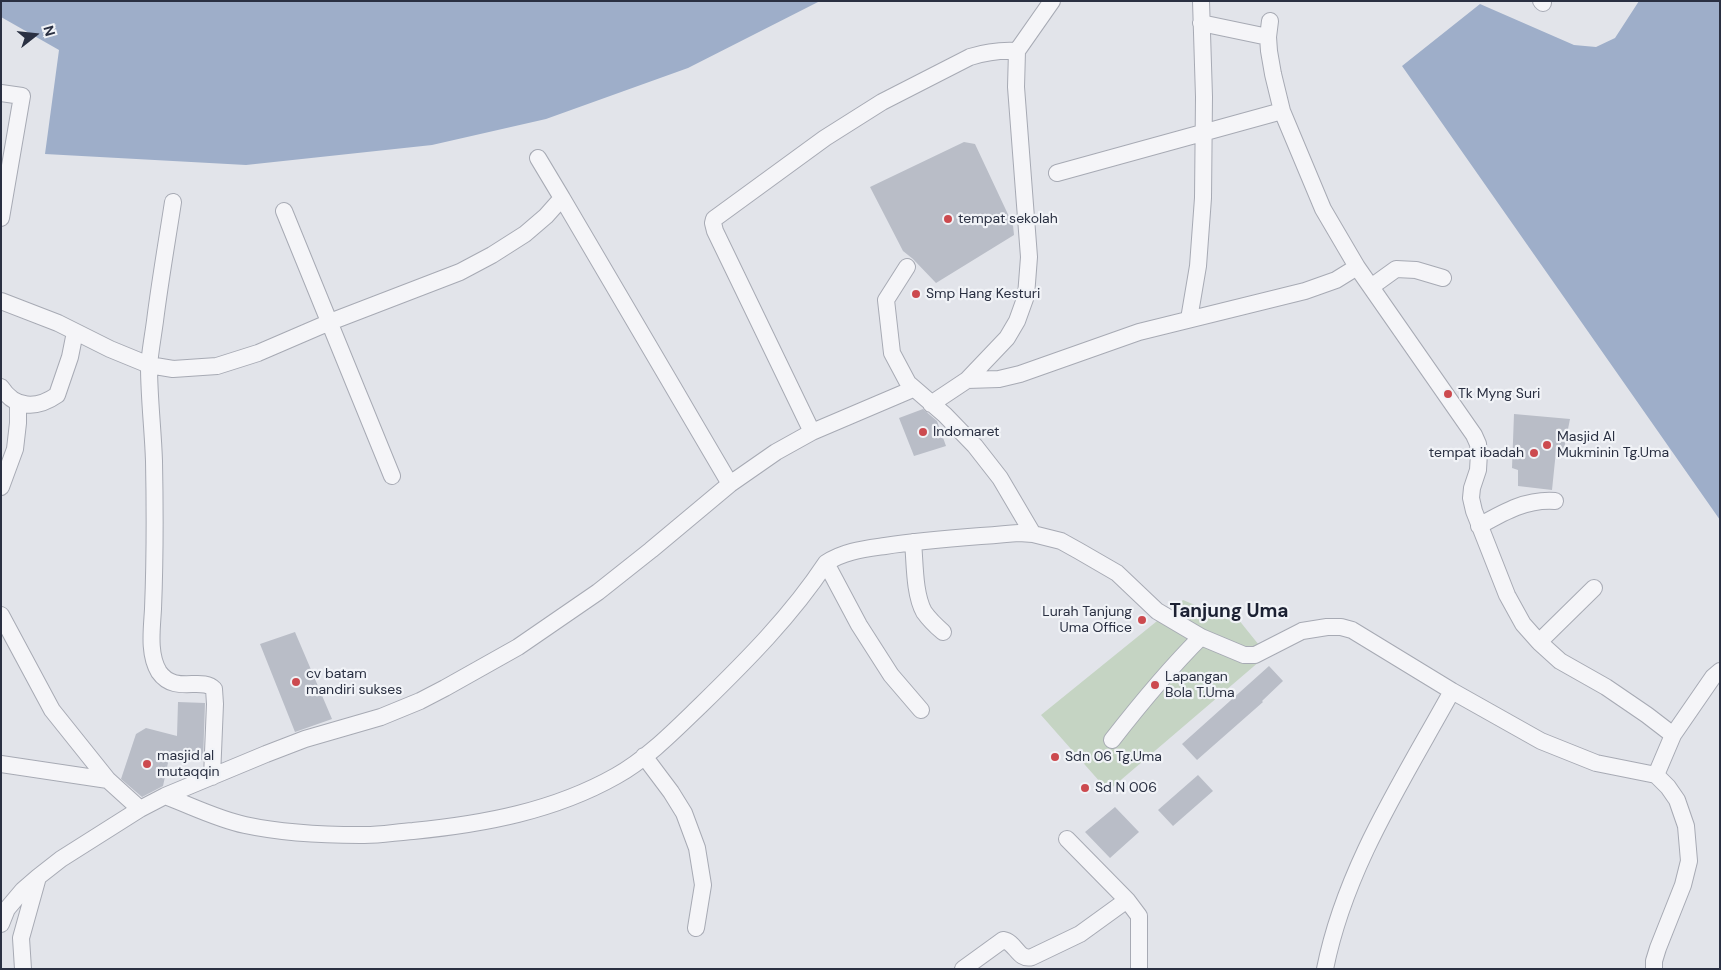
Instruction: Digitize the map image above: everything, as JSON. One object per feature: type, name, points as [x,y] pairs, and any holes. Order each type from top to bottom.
[{"type":"street","points":[[931,404],[967,380],[1006,338],[1017,321],[1026,296],[1029,257],[1017,96],[1017,51],[1052,1]]},
{"type":"street","points":[[1189,319],[1198,266],[1203,198],[1204,97],[1201,1]]},
{"type":"street","points":[[1201,23],[1269,29],[1273,74],[1282,111],[1323,209],[1357,267],[1474,435],[1478,444],[1480,453],[1478,470],[1471,498],[1479,526],[1507,595],[1523,624],[1560,661],[1606,687],[1647,715],[1673,736]]},
{"type":"street","points":[[812,432],[715,231],[714,220],[825,138],[882,102],[970,57],[994,51],[1017,51]]},
{"type":"street","points":[[1,93],[22,96],[1,218]]},
{"type":"street","points":[[1057,173],[1282,111]]},
{"type":"street","points":[[538,158],[730,484]]},
{"type":"street","points":[[1,301],[58,323],[149,366],[173,369],[217,366],[258,353],[330,322],[460,272],[525,234],[546,216],[562,198]]},
{"type":"street","points":[[173,202],[149,366],[156,541],[153,655],[160,673],[167,680],[176,684],[209,685],[214,689],[212,777]]},
{"type":"street","points":[[284,211],[392,476]]},
{"type":"street","points":[[907,267],[886,300],[892,353],[904,378],[913,389],[945,415],[980,452],[1000,478],[1033,534]]},
{"type":"street","points":[[967,380],[999,379],[1020,374],[1138,332],[1251,306],[1305,291],[1336,280],[1357,267]]},
{"type":"street","points":[[1371,287],[1390,272],[1402,268],[1443,278]]},
{"type":"street","points":[[1,387],[11,399],[27,405],[45,402],[57,395],[70,357],[75,332]]},
{"type":"street","points":[[1,924],[7,909],[23,890],[38,877],[61,859],[140,809],[165,796],[305,739],[381,717],[420,701],[518,647],[598,592],[652,550],[730,484],[776,452],[812,432],[913,389]]},
{"type":"street","points":[[1,487],[15,449],[18,403]]},
{"type":"street","points":[[1479,526],[1510,509],[1530,502],[1555,501]]},
{"type":"street","points":[[165,796],[225,820],[281,831],[361,836],[450,827],[496,820],[553,804],[582,794],[618,776],[676,729],[764,642],[826,563],[834,558],[852,551],[913,542],[1020,533],[1033,534],[1061,541],[1117,573],[1157,611],[1201,637],[1244,655],[1250,656],[1270,649],[1302,632],[1327,627],[1341,627],[1352,630],[1452,691],[1541,741],[1596,763],[1656,775],[1668,786],[1676,800],[1686,826],[1689,861],[1683,885],[1658,948],[1654,969]]},
{"type":"street","points":[[913,542],[918,596],[929,618],[943,632]]},
{"type":"street","points":[[826,563],[859,625],[891,675],[921,710]]},
{"type":"street","points":[[1539,642],[1594,588]]},
{"type":"street","points":[[1,615],[52,710],[108,780],[140,809]]},
{"type":"street","points":[[1112,740],[1152,689],[1201,637]]},
{"type":"street","points":[[1656,775],[1673,736],[1713,677],[1720,671]]},
{"type":"street","points":[[1326,969],[1338,915],[1375,829],[1452,691]]},
{"type":"street","points":[[644,756],[684,813],[697,848],[703,885],[696,928]]},
{"type":"street","points":[[1,764],[108,780]]},
{"type":"street","points":[[1067,839],[1127,900],[1139,916],[1139,969]]},
{"type":"street","points":[[23,969],[21,938],[38,877]]},
{"type":"street","points":[[962,969],[1003,940],[1010,942],[1024,958],[1032,958],[1080,934],[1127,900]]},
{"type":"green space","name":"Lapangan Bola T.Uma","points":[[1183,600],[1209,611],[1234,614],[1267,655],[1108,791],[1041,715]]},
{"type":"water","points":[[1,1],[820,1],[688,68],[546,119],[432,145],[246,165],[45,154],[59,50],[1,17]]},
{"type":"water","points":[[1639,1],[1720,1],[1720,520],[1402,66],[1480,4],[1574,45],[1596,47],[1615,38]]},
{"type":"building","name":"tempat sekolah","points":[[964,142],[975,144],[1013,225],[1014,235],[936,283],[903,251],[870,187]]},
{"type":"building","name":"Indomaret","points":[[923,409],[937,421],[946,446],[914,456],[899,418]]},
{"type":"building","name":"tempat ibadah","points":[[1514,414],[1570,419],[1563,454],[1556,451],[1552,490],[1518,486],[1518,470],[1512,468]]},
{"type":"building","name":"cv batam mandiri sukses","points":[[295,632],[332,719],[295,732],[260,644]]},
{"type":"building","points":[[1269,666],[1283,681],[1263,702],[1197,760],[1182,744]]},
{"type":"building","points":[[178,702],[205,703],[203,760],[169,758],[163,786],[142,797],[121,779],[136,734],[146,728],[177,736]]},
{"type":"building","points":[[1198,775],[1213,791],[1173,826],[1158,810]]},
{"type":"building","points":[[1115,807],[1139,832],[1110,858],[1085,832]]},
{"type":"place","name":"tempat sekolah","points":[[948,219]]},
{"type":"place","name":"Smp Hang Kesturi","points":[[916,294]]},
{"type":"place","name":"Tk Myng Suri","points":[[1448,394]]},
{"type":"place","name":"Indomaret","points":[[923,432]]},
{"type":"place","name":"Masjid Al Mukminin Tg.Uma","points":[[1547,445]]},
{"type":"place","name":"tempat ibadah","points":[[1534,453]]},
{"type":"place","name":"Lurah Tanjung Uma Office","points":[[1142,620]]},
{"type":"place","name":"cv batam mandiri sukses","points":[[296,682]]},
{"type":"place","name":"Lapangan Bola T.Uma","points":[[1155,685]]},
{"type":"place","name":"Sdn 06 Tg.Uma","points":[[1055,757]]},
{"type":"place","name":"masjid al mutaqqin","points":[[147,764]]},
{"type":"place","name":"Sd N 006","points":[[1085,788]]},
{"type":"district","name":"Tanjung Uma","points":[[1229,612]]}]
